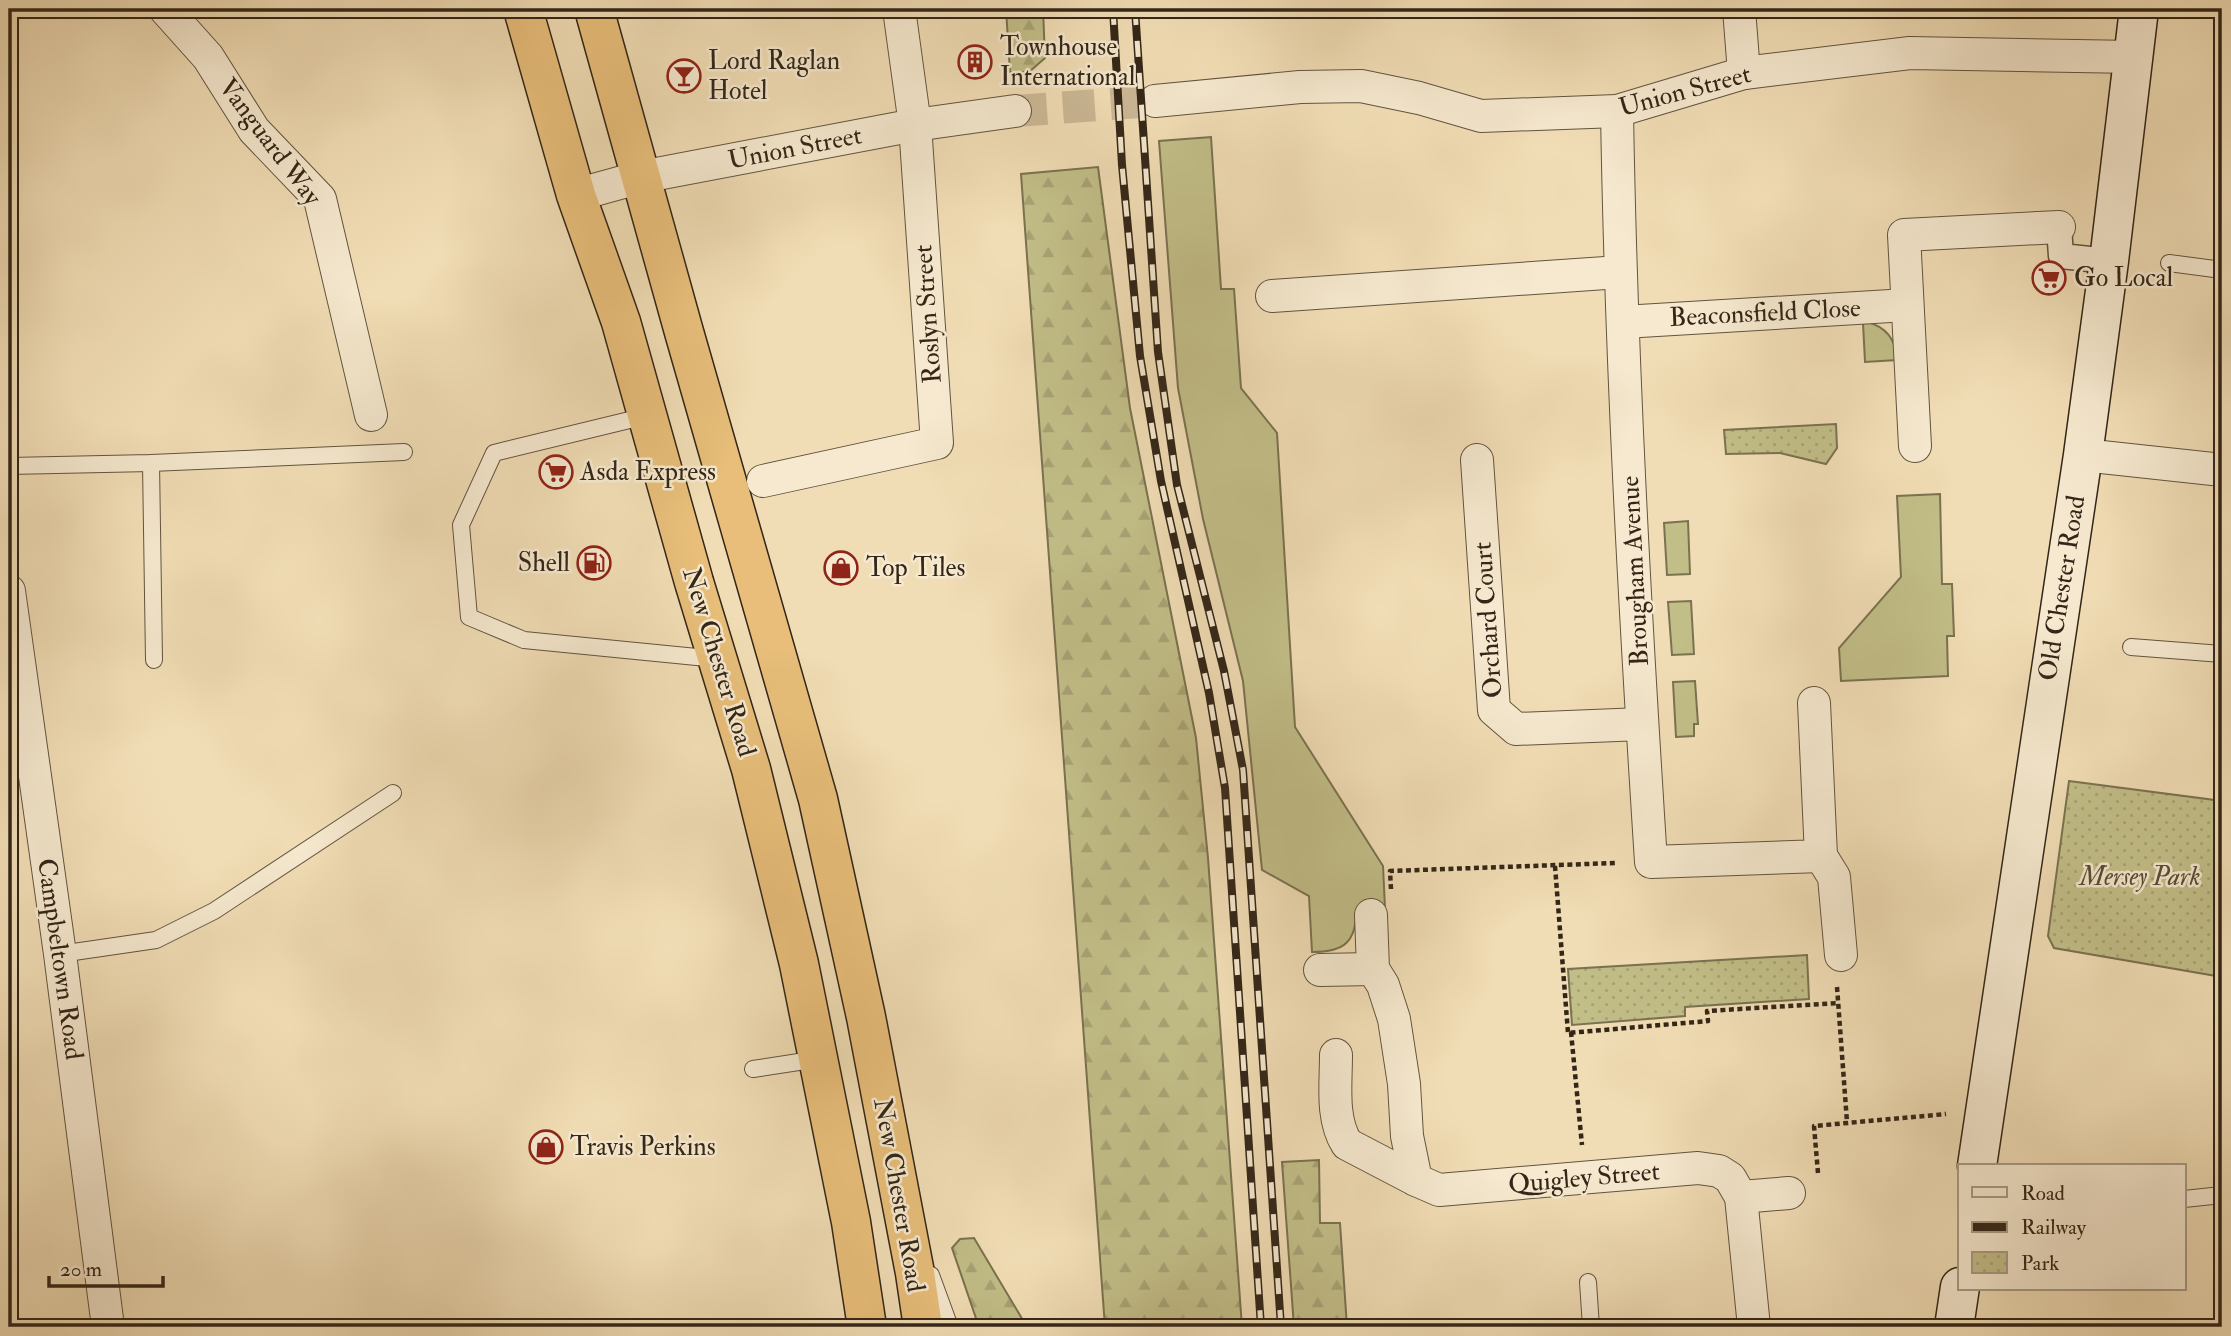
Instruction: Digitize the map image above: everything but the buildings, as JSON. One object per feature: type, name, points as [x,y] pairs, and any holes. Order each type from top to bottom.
[{"type":"highway","name":"New Chester Road","points":[[523,9],[576,195],[621,322],[646,416],[751,769],[799,964],[851,1222],[867,1327]]},
{"type":"highway","name":"New Chester Road","points":[[594,9],[818,799],[866,1017],[923,1327]]},
{"type":"main road","name":"Old Chester Road","points":[[1978,1164],[2083,455],[2139,9]]},
{"type":"main road","points":[[1954,1327],[1960,1290]]},
{"type":"street","name":"Vanguard Way","points":[[165,9],[208,57],[254,130],[320,199],[371,415]]},
{"type":"street","name":"Roslyn Street","points":[[763,481],[937,443],[915,125],[900,9]]},
{"type":"street","points":[[1739,9],[1744,73]]},
{"type":"street","name":"Union Street","points":[[1155,101],[1300,87],[1361,86],[1419,98],[1481,116],[1617,111],[1744,73],[1910,54],[2134,57]]},
{"type":"street","name":"Union Street","points":[[576,195],[641,177],[915,125],[1015,111]]},
{"type":"street","name":"Brougham Avenue","points":[[1617,111],[1620,272],[1651,862]]},
{"type":"street","points":[[1915,446],[1904,235],[2059,227],[2061,256],[2109,261]]},
{"type":"street","points":[[1272,296],[1620,272]]},
{"type":"street","name":"Beaconsfield Close","points":[[1623,321],[1907,305]]},
{"type":"street","points":[[2083,455],[2222,470]]},
{"type":"street","name":"Orchard Court","points":[[1477,460],[1494,710],[1516,729],[1642,724]]},
{"type":"street","name":"Campbeltown Road","points":[[9,591],[60,954],[108,1327]]},
{"type":"street","points":[[1814,703],[1821,856],[1834,877],[1840,955]]},
{"type":"street","points":[[1651,862],[1821,856]]},
{"type":"street","points":[[1371,915],[1373,969],[1383,985],[1394,1019],[1404,1084],[1407,1136],[1416,1180]]},
{"type":"street","points":[[1321,970],[1373,969]]},
{"type":"street","name":"Quigley Street","points":[[1336,1055],[1337,1119],[1340,1133],[1347,1144],[1439,1190],[1709,1168],[1730,1178],[1741,1197]]},
{"type":"street","points":[[1754,1327],[1741,1197],[1789,1193]]},
{"type":"lane","points":[[2169,263],[2222,270]]},
{"type":"lane","points":[[646,416],[494,453],[461,524],[469,617],[524,640],[717,659]]},
{"type":"lane","points":[[9,466],[404,452]]},
{"type":"lane","points":[[150,463],[154,660]]},
{"type":"lane","points":[[2131,647],[2222,654]]},
{"type":"lane","points":[[60,954],[156,940],[214,911],[393,793]]},
{"type":"lane","points":[[753,1069],[818,1059]]},
{"type":"lane","points":[[899,1191],[950,1327]]},
{"type":"lane","points":[[2186,1199],[2222,1195]]},
{"type":"lane","points":[[1588,1282],[1591,1327]]},
{"type":"path","points":[[1371,915],[1392,915],[1390,871],[1651,862]]},
{"type":"path","points":[[1555,866],[1568,1033],[1708,1020],[1707,1011],[1838,1003]]},
{"type":"path","points":[[1840,955],[1836,974],[1847,1122]]},
{"type":"path","points":[[1571,1032],[1585,1177]]},
{"type":"path","points":[[1789,1193],[1819,1189],[1814,1126],[1986,1110]]},
{"type":"green space","points":[[1006,9],[1043,9],[1045,58],[1029,72],[1010,72]]},
{"type":"green space","points":[[1211,137],[1221,289],[1234,289],[1241,388],[1277,433],[1295,727],[1383,866],[1385,908],[1357,908],[1351,937],[1340,947],[1323,952],[1312,952],[1309,896],[1262,870],[1243,681],[1203,519],[1178,388],[1159,141]]},
{"type":"green space","points":[[1098,167],[1130,408],[1196,738],[1208,858],[1242,1327],[1105,1327],[1021,174]]},
{"type":"green space","points":[[1863,323],[1880,327],[1889,335],[1895,346],[1897,360],[1865,362]]},
{"type":"green space","points":[[1836,424],[1837,448],[1826,464],[1780,453],[1726,454],[1724,430]]},
{"type":"green space","points":[[1940,494],[1942,584],[1952,584],[1954,636],[1947,636],[1948,676],[1841,681],[1839,648],[1901,577],[1897,496]]},
{"type":"green space","points":[[1688,521],[1690,574],[1667,575],[1664,523]]},
{"type":"green space","points":[[1691,601],[1694,654],[1672,655],[1668,602]]},
{"type":"green space","points":[[1695,681],[1698,724],[1694,724],[1694,736],[1676,737],[1673,682]]},
{"type":"green space","name":"Mersey Park","points":[[2069,781],[2222,801],[2222,977],[2054,948],[2048,936]]},
{"type":"green space","points":[[1807,955],[1809,999],[1685,1007],[1685,1016],[1572,1025],[1568,969]]},
{"type":"green space","points":[[1319,1160],[1320,1223],[1340,1223],[1347,1327],[1294,1327],[1282,1162]]},
{"type":"green space","points":[[974,1238],[1027,1327],[979,1327],[952,1248],[960,1239]]},
{"type":"tunnel","points":[[1015,111],[1155,101]]},
{"type":"railway","points":[[1113,9],[1122,165],[1140,356],[1161,481],[1209,693],[1225,788],[1261,1327]]},
{"type":"railway","points":[[1135,9],[1158,352],[1177,485],[1224,671],[1243,770],[1281,1327]]},
{"type":"place","name":"Townhouse International","points":[[975,62]]},
{"type":"place","name":"Lord Raglan Hotel","points":[[684,76]]},
{"type":"place","name":"Go Local","points":[[2049,278]]},
{"type":"place","name":"Asda Express","points":[[556,472]]},
{"type":"place","name":"Shell","points":[[594,563]]},
{"type":"place","name":"Top Tiles","points":[[841,568]]},
{"type":"place","name":"Travis Perkins","points":[[546,1147]]}]
